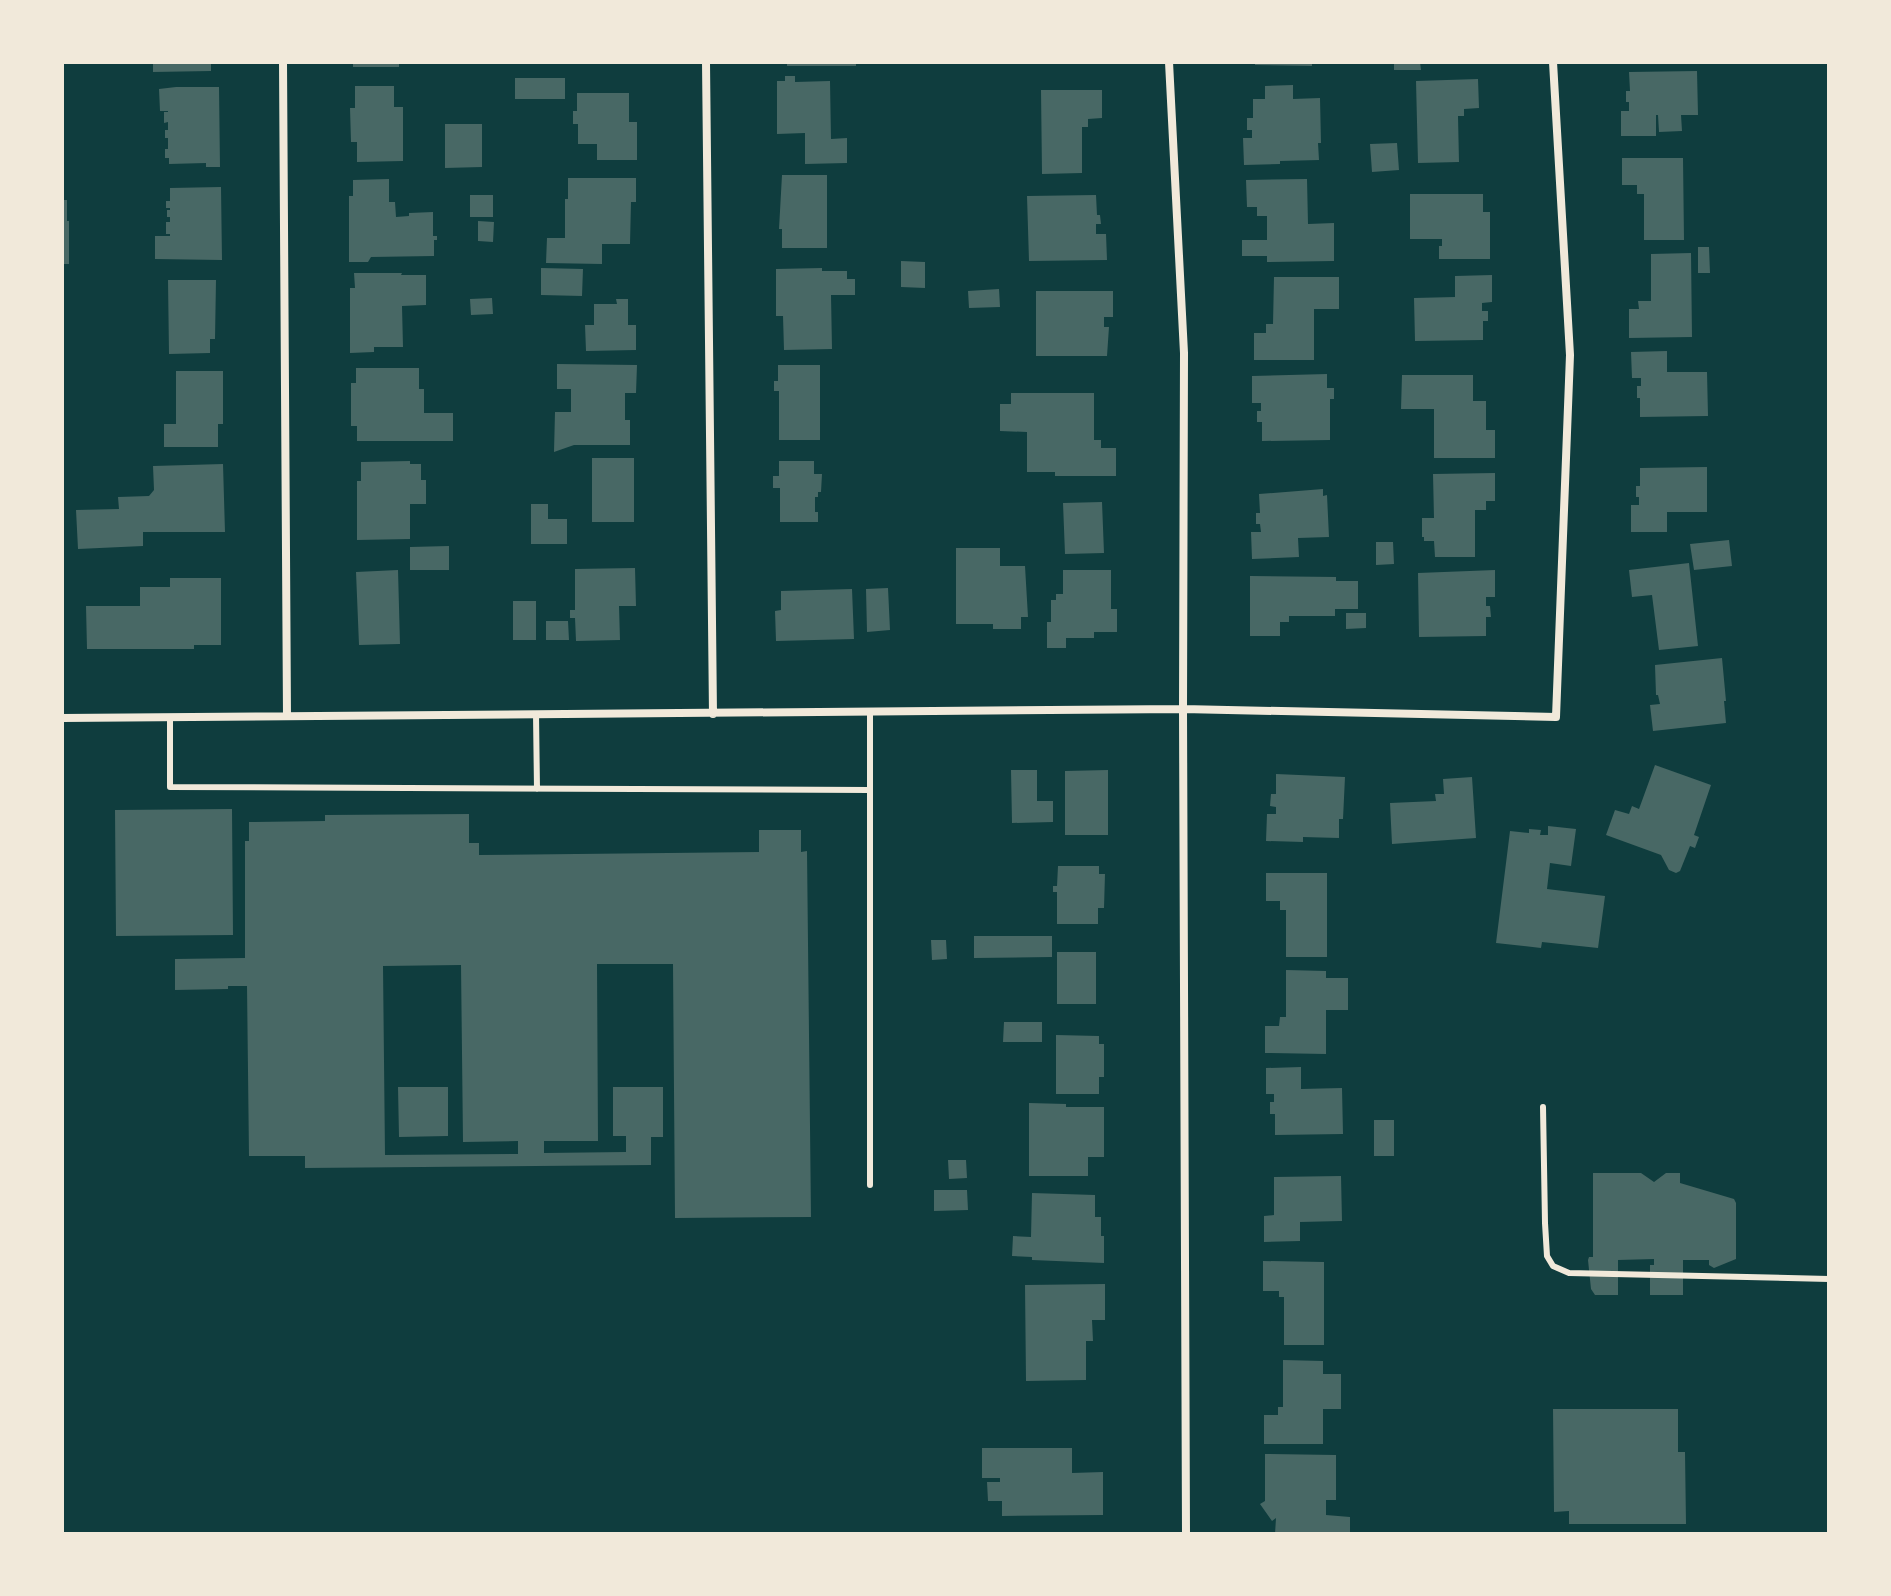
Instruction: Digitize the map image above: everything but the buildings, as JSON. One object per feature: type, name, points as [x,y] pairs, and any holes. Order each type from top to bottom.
[{"type":"street","points":[[283,62],[287,716]]},
{"type":"street","points":[[706,62],[713,714]]},
{"type":"street","points":[[1169,62],[1184,353],[1186,1534]]},
{"type":"street","points":[[62,718],[1183,709],[1556,717],[1570,355],[1553,62]]},
{"type":"lane","points":[[870,712],[870,1185]]},
{"type":"lane","points":[[536,714],[537,789]]},
{"type":"lane","points":[[170,717],[170,787],[870,790]]},
{"type":"lane","points":[[1543,1107],[1547,1256],[1553,1266],[1569,1273],[1829,1279]]}]
